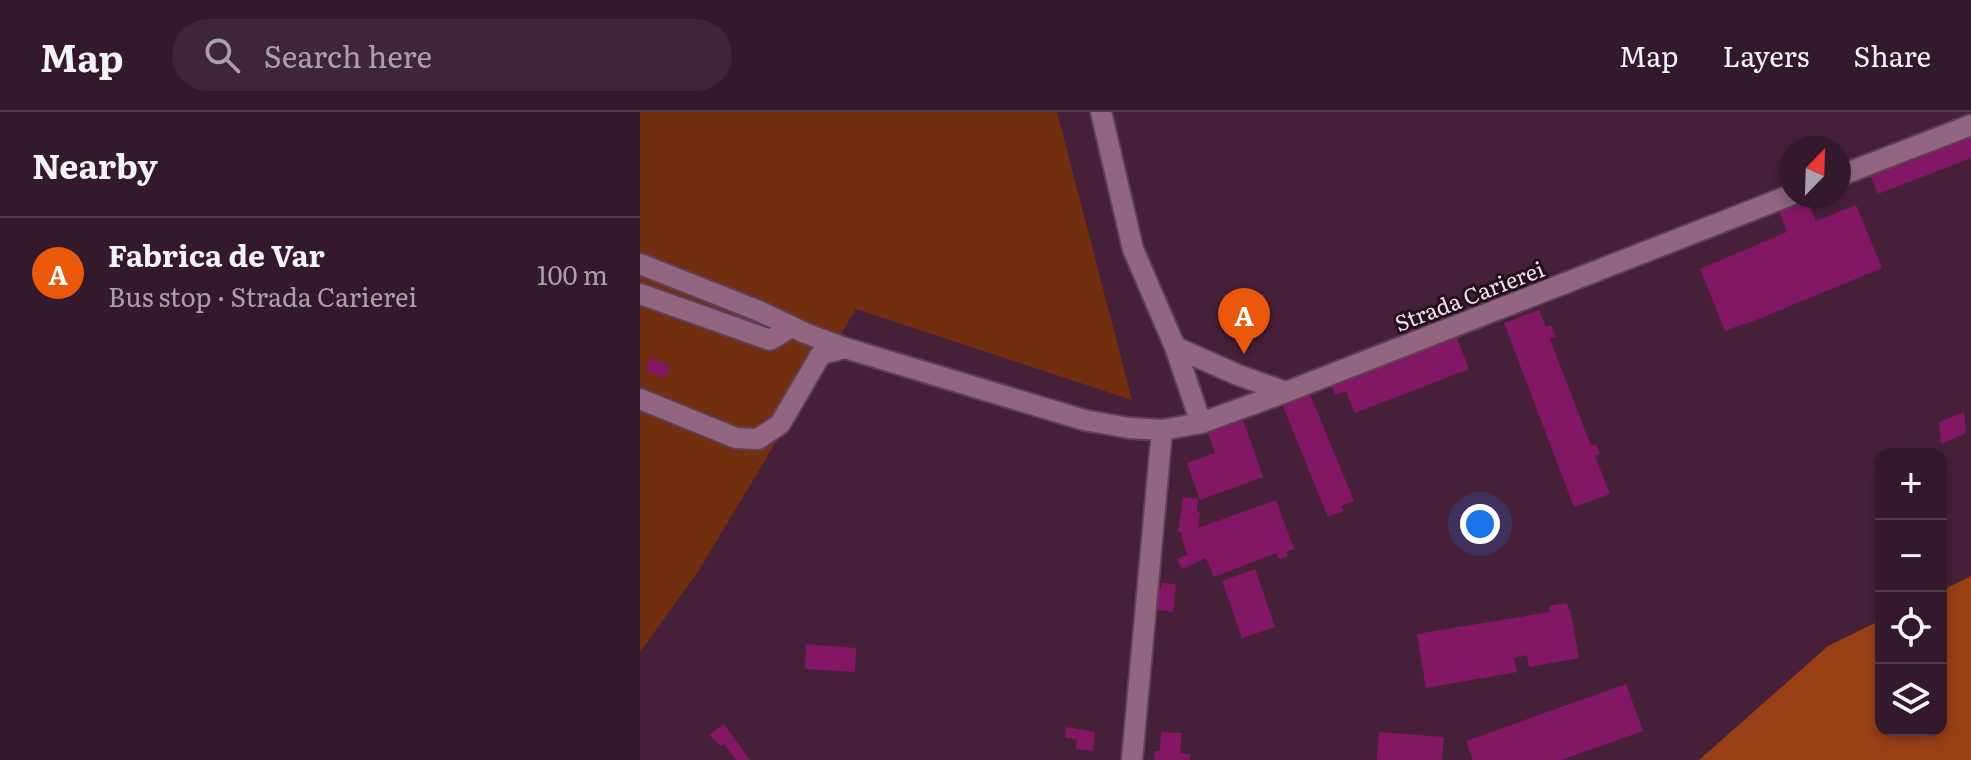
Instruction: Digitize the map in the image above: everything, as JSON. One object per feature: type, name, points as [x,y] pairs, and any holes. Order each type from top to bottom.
[{"type":"street","points":[[1101,112],[1133,249],[1175,347],[1201,423]]},
{"type":"street","points":[[1851,171],[1971,125]]},
{"type":"street","name":"Strada Carierei","points":[[640,264],[845,348],[1084,420],[1162,430],[1201,423],[1286,392],[1779,200]]},
{"type":"street","points":[[640,294],[770,340],[792,327]]},
{"type":"street","points":[[1175,347],[1286,392]]},
{"type":"street","points":[[640,399],[736,438],[758,439],[780,424],[821,354],[845,348]]},
{"type":"street","points":[[1132,760],[1162,430]]},
{"type":"shaded area","points":[[640,112],[1057,112],[1132,400],[856,309],[699,570],[640,652]]},
{"type":"shaded area","points":[[1971,576],[1971,760],[1699,760],[1828,646],[1875,623],[1875,736],[1947,736],[1947,588]]},
{"type":"building","points":[[1971,136],[1971,158],[1878,194],[1870,175]]},
{"type":"building","points":[[1856,205],[1882,268],[1725,331],[1700,269],[1787,232],[1779,211],[1810,208],[1816,221]]},
{"type":"building","points":[[1539,310],[1546,327],[1551,325],[1556,337],[1550,339],[1591,446],[1596,444],[1600,454],[1595,456],[1610,494],[1574,507],[1504,323]]},
{"type":"building","points":[[1456,336],[1469,369],[1355,413],[1346,391],[1335,395],[1332,386],[1342,380]]},
{"type":"building","points":[[650,358],[670,366],[665,378],[645,370]]},
{"type":"building","points":[[1309,392],[1354,501],[1341,506],[1343,511],[1328,517],[1282,404]]},
{"type":"building","points":[[1964,412],[1966,433],[1941,444],[1939,422]]},
{"type":"building","points":[[1242,417],[1263,477],[1200,500],[1187,463],[1215,453],[1207,430]]},
{"type":"building","points":[[1183,497],[1198,499],[1198,528],[1276,500],[1294,549],[1286,552],[1288,556],[1279,559],[1276,553],[1214,577],[1206,558],[1182,569],[1177,559],[1187,555],[1182,532],[1178,533]]},
{"type":"building","points":[[1255,569],[1275,627],[1242,638],[1222,581]]},
{"type":"building","points":[[1161,583],[1176,584],[1173,612],[1151,609],[1154,587],[1161,588]]},
{"type":"building","points":[[1567,603],[1579,658],[1529,667],[1527,655],[1514,658],[1517,672],[1426,688],[1417,634],[1550,612],[1549,606]]},
{"type":"building","points":[[806,644],[856,648],[855,672],[805,669]]},
{"type":"building","points":[[1626,684],[1643,731],[1561,760],[1473,760],[1466,741]]},
{"type":"building","points":[[724,724],[750,760],[736,760],[724,744],[721,746],[709,735]]},
{"type":"building","points":[[1066,727],[1095,732],[1093,751],[1076,749],[1077,739],[1065,738]]},
{"type":"building","points":[[1161,732],[1182,733],[1180,753],[1190,754],[1190,760],[1154,760],[1155,751],[1160,751]]},
{"type":"building","points":[[1379,732],[1444,737],[1442,760],[1377,760]]},
{"type":"place","name":"Fabrica de Var","points":[[1244,354]]}]
